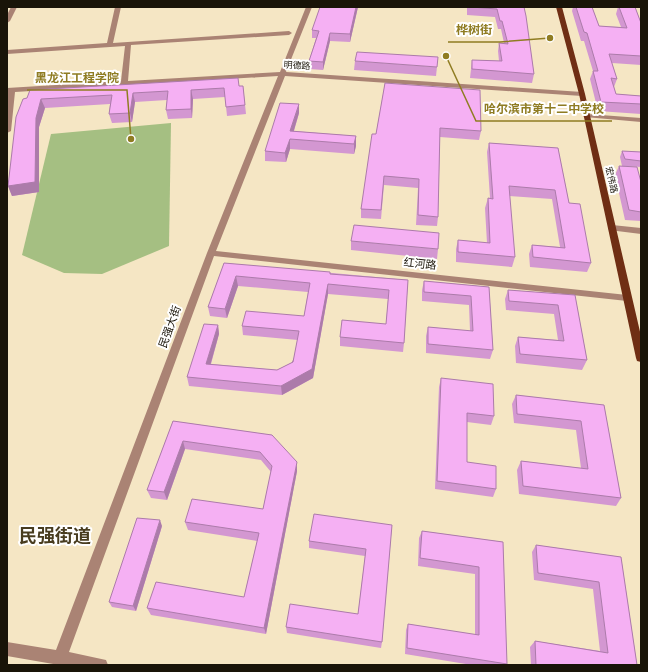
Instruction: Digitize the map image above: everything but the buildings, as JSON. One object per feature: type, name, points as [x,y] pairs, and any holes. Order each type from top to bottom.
[{"type":"main road","name":"宏伟路","points":[[559,7],[582,94],[641,358]]},
{"type":"street","points":[[7,21],[14,7]]},
{"type":"street","points":[[110,45],[118,7]]},
{"type":"street","name":"民强大街","points":[[60,658],[211,254],[309,7]]},
{"type":"street","points":[[7,52],[289,33]]},
{"type":"street","points":[[124,84],[128,44]]},
{"type":"street","name":"明德路","points":[[9,91],[282,74],[582,94]]},
{"type":"street","points":[[7,131],[9,91]]},
{"type":"street","points":[[587,116],[641,120]]},
{"type":"street","points":[[612,228],[641,231]]},
{"type":"street","name":"红河路","points":[[211,254],[628,298]]},
{"type":"street","points":[[7,650],[101,665]]},
{"type":"green space","points":[[171,123],[169,246],[102,274],[64,273],[22,255],[51,134]]},
{"type":"place","name":"桦树街","points":[[550,38]]},
{"type":"place","name":"哈尔滨市第十二中学校","points":[[446,56]]},
{"type":"place","name":"黑龙江工程学院","points":[[131,139]]},
{"type":"district","name":"民强街道","points":[[55,536]]}]
